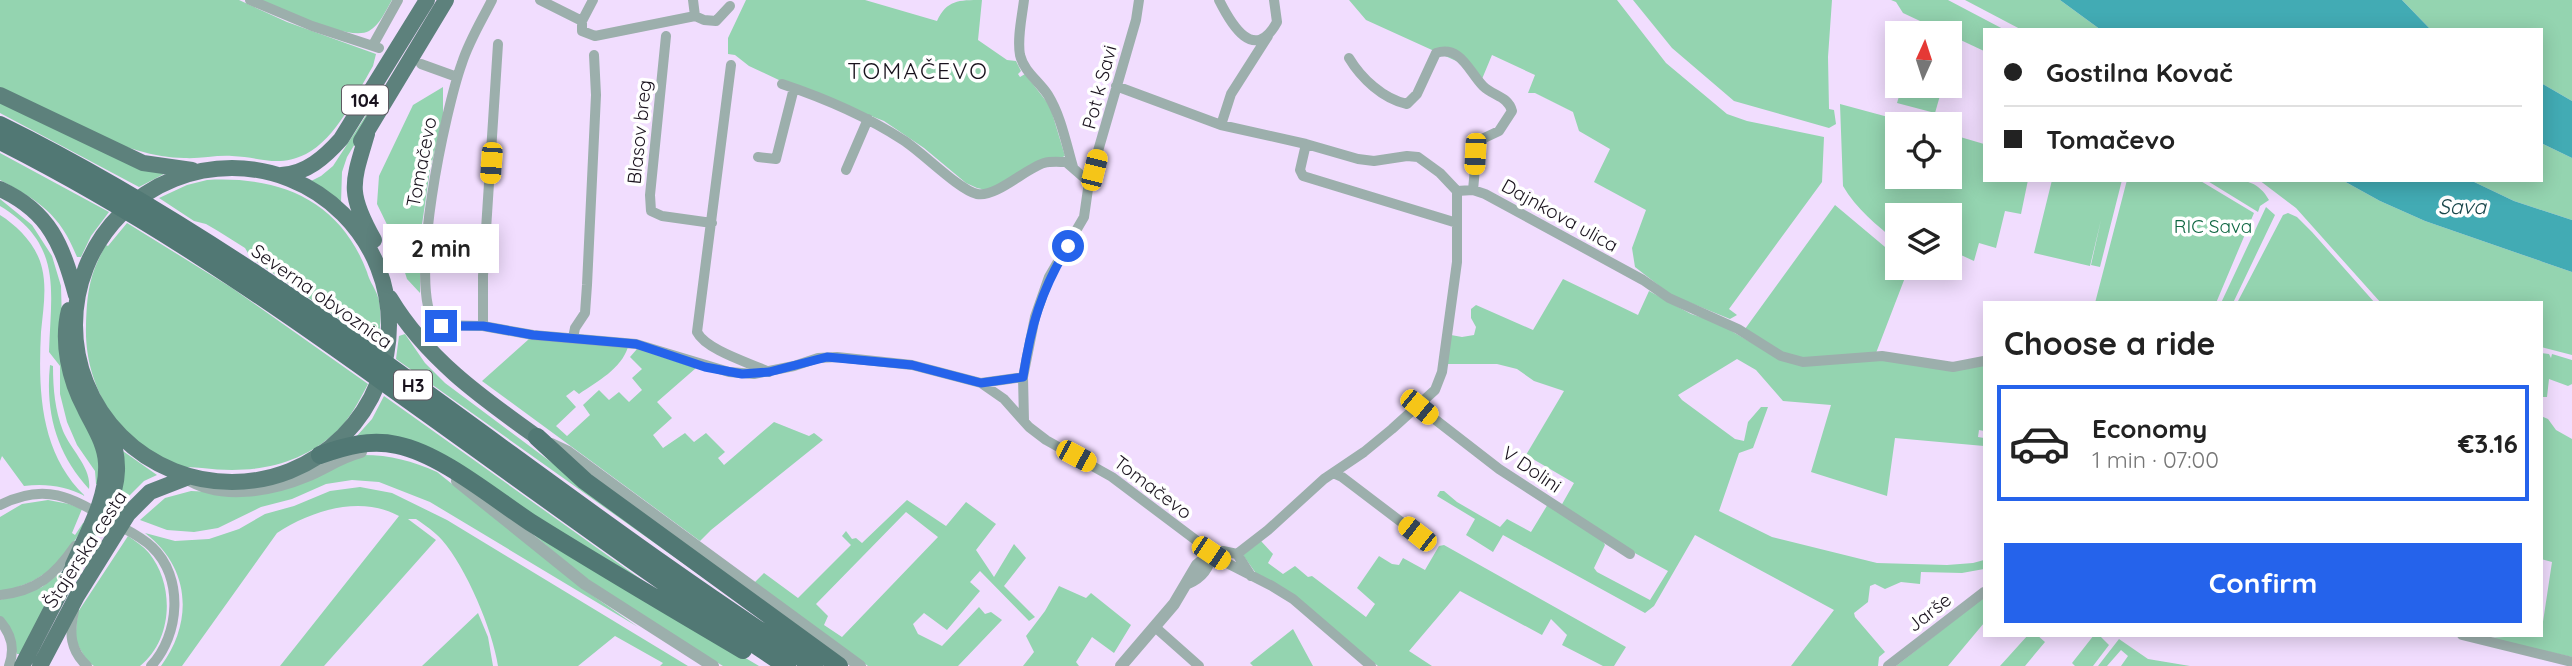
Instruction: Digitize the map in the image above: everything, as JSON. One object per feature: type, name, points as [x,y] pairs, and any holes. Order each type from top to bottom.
[{"type":"highway","name":"Severna obvoznica","points":[[0,125],[121,189],[205,241],[334,328],[665,565],[814,666]]},
{"type":"highway","name":"Severna obvoznica","points":[[0,141],[111,200],[219,267],[787,666]]},
{"type":"highway","points":[[537,437],[585,481],[839,666]]},
{"type":"highway","points":[[320,456],[357,443],[372,442],[398,445],[425,454],[565,544],[769,666]]},
{"type":"main road","name":"104","points":[[281,175],[290,175],[310,166],[341,139],[427,0]]},
{"type":"main road","name":"104","points":[[359,232],[349,208],[345,181],[352,155],[446,0]]},
{"type":"main road","points":[[0,95],[121,154],[156,166],[205,171],[248,170],[281,175]]},
{"type":"main road","points":[[0,188],[24,202],[50,227],[62,250],[76,295],[80,363],[87,386],[106,422],[117,435],[148,460],[186,478],[263,477],[297,468],[320,456],[346,434],[365,411],[384,367],[389,325],[382,254],[357,207],[354,193],[356,168],[367,134]]},
{"type":"main road","points":[[106,146],[165,161],[249,161],[302,184],[325,200],[359,232],[386,290],[407,323],[440,361],[472,389],[537,437]]},
{"type":"main road","name":"Štajerska cesta","points":[[109,490],[106,456],[76,389],[67,352],[68,312],[87,264],[103,235],[128,208],[143,196],[173,180],[205,171]]},
{"type":"main road","name":"Štajerska cesta","points":[[22,666],[118,476],[117,459],[106,422]]},
{"type":"main road","name":"Štajerska cesta","points":[[40,666],[77,596],[136,504],[156,488],[186,478]]},
{"type":"street","points":[[250,0],[312,26],[376,46],[398,0]]},
{"type":"street","points":[[421,64],[457,77],[492,0]]},
{"type":"street","points":[[540,0],[582,21]]},
{"type":"street","points":[[593,0],[582,21],[582,31],[595,36],[695,16],[716,21],[730,6]]},
{"type":"street","points":[[693,0],[695,16]]},
{"type":"street","points":[[1024,0],[1019,44],[1022,60],[1056,110],[1073,167]]},
{"type":"street","name":"Pot k Savi","points":[[1024,421],[1023,377],[1041,296],[1084,217],[1089,182],[1136,20],[1139,0]]},
{"type":"street","points":[[1219,0],[1238,33],[1258,39],[1268,35]]},
{"type":"street","points":[[1221,125],[1231,94],[1277,22],[1274,0]]},
{"type":"street","name":"Blasov breg","points":[[666,36],[650,195],[651,211],[662,216],[712,223]]},
{"type":"street","points":[[483,326],[483,276],[498,44]]},
{"type":"street","points":[[1349,58],[1359,74],[1371,85],[1393,99],[1407,104],[1418,94],[1436,53],[1447,51],[1474,70],[1482,85],[1509,103],[1512,111],[1504,125],[1495,135],[1482,139],[1477,147],[1473,190]]},
{"type":"street","points":[[573,338],[575,328],[585,313],[586,304],[596,95],[594,55]]},
{"type":"street","points":[[731,65],[697,324],[699,336],[717,349],[769,372]]},
{"type":"street","name":"Tomačevo","points":[[457,77],[427,223],[428,305],[431,318],[438,326],[483,326],[533,335],[636,344],[729,372],[754,374],[818,358],[837,358],[912,365],[981,383],[1004,399],[1046,440],[1112,477],[1211,553],[1272,586],[1305,608],[1371,666]]},
{"type":"street","points":[[782,84],[868,119],[978,194],[985,194],[1044,163],[1066,162],[1089,182]]},
{"type":"street","points":[[1116,86],[1221,125],[1374,161],[1418,157],[1440,173],[1457,191],[1457,262],[1441,375],[1435,390],[1419,407],[1364,452],[1333,472],[1237,554]]},
{"type":"street","points":[[758,157],[776,159],[793,88]]},
{"type":"street","points":[[846,170],[868,119]]},
{"type":"street","points":[[1306,144],[1300,170],[1303,176],[1457,223]]},
{"type":"street","name":"Dajnkova ulica","points":[[1457,191],[1473,190],[1485,194],[1643,280],[1669,298],[1738,329],[1780,356],[1803,362],[1882,356],[1953,367],[1983,361]]},
{"type":"street","points":[[981,383],[1023,377]]},
{"type":"street","name":"V Dolini","points":[[1419,407],[1499,469],[1630,554]]},
{"type":"street","points":[[537,437],[568,452],[860,666]]},
{"type":"street","points":[[186,478],[204,487],[216,489],[259,489],[301,478],[340,458],[360,452],[391,451],[419,459],[462,484],[585,584],[713,666]]},
{"type":"street","points":[[1333,472],[1417,534]]},
{"type":"street","points":[[0,505],[39,493],[62,495],[83,504],[152,547],[166,568],[174,592],[175,607],[168,639],[151,666]]},
{"type":"street","points":[[0,595],[28,589],[54,574],[92,528]]},
{"type":"street","points":[[1121,666],[1188,583],[1198,578],[1210,564],[1211,553],[1223,551],[1237,554],[1251,576]]},
{"type":"street","name":"Jarše","points":[[1892,663],[1983,593]]},
{"type":"street","points":[[77,596],[71,635],[76,652],[87,666]]},
{"type":"street","points":[[0,621],[12,643],[9,666]]},
{"type":"street","points":[[1155,627],[1199,666]]},
{"type":"street","points":[[2470,637],[2572,662]]},
{"type":"green space","points":[[0,0],[239,0],[287,22],[376,54],[373,66],[336,127],[317,147],[306,154],[278,161],[232,156],[162,156],[138,151],[89,132],[0,87]]},
{"type":"green space","points":[[260,0],[392,0],[376,25],[369,31],[359,33],[315,23]]},
{"type":"green space","points":[[746,0],[865,0],[937,21],[949,5],[966,0],[982,0],[978,40],[1007,60],[1016,61],[1021,71],[1018,74],[1020,77],[1025,74],[1050,106],[1065,156],[986,190],[966,183],[924,148],[884,121],[781,81],[749,66],[735,55],[728,54],[728,38]]},
{"type":"green space","points":[[1349,0],[1617,0],[1666,63],[1727,114],[1747,121],[1824,137],[1822,182],[1729,309],[1737,315],[1730,319],[1671,295],[1635,267],[1632,248],[1646,210],[1594,182],[1610,149],[1579,131],[1573,112],[1535,93],[1528,93],[1535,75],[1492,55],[1482,79],[1476,70],[1366,20]]},
{"type":"green space","points":[[1633,0],[1832,0],[1828,57],[1829,109],[1834,110],[1836,124],[1829,128],[1734,101],[1672,48]]},
{"type":"green space","points":[[1891,0],[1948,0],[2001,28],[1983,28],[1983,51],[1962,41],[1962,21],[1920,21],[1903,13],[1896,2]]},
{"type":"green space","points":[[1965,0],[2060,0],[2098,28],[2018,28]]},
{"type":"green space","points":[[2402,0],[2572,0],[2572,101],[2543,84],[2543,28],[2429,28]]},
{"type":"green space","points":[[391,77],[394,79],[347,157],[342,172],[341,203],[311,181],[333,166]]},
{"type":"green space","points":[[443,87],[443,118],[430,170],[420,238],[420,293],[407,279],[395,241],[377,204],[379,176],[413,105]]},
{"type":"green space","points":[[1898,98],[1939,98],[1935,112],[1897,103]]},
{"type":"green space","points":[[0,101],[164,174],[139,187],[0,113]]},
{"type":"green space","points":[[1840,104],[1885,116],[1885,189],[1962,189],[1962,138],[1983,144],[1983,182],[2028,182],[2021,214],[2005,211],[1996,248],[1979,243],[1974,261],[1962,256],[1962,203],[1885,203],[1885,232],[1854,202],[1843,186]]},
{"type":"green space","points":[[2543,144],[2572,158],[2572,220],[2514,201],[2474,182],[2543,182]]},
{"type":"green space","points":[[0,153],[109,212],[91,236],[81,257],[77,257],[63,230],[47,210],[0,180]]},
{"type":"green space","points":[[207,180],[234,180],[283,188],[324,210],[341,227],[355,247],[378,298],[378,346],[251,258],[245,248],[206,224],[194,221],[159,198],[187,185]]},
{"type":"green space","points":[[2052,182],[2121,182],[2100,267],[2091,265],[2101,220],[2090,266],[2034,253]]},
{"type":"green space","name":"RIC Sava","points":[[2126,182],[2202,182],[2254,213],[2217,301],[2096,301]]},
{"type":"green space","points":[[2209,182],[2250,182],[2257,186],[2269,200],[2260,206],[2258,212]]},
{"type":"green space","points":[[2262,182],[2346,182],[2425,221],[2572,272],[2572,355],[2543,348],[2543,301],[2379,301],[2296,208]]},
{"type":"green space","points":[[0,199],[32,225],[52,256],[61,286],[62,323],[99,456],[99,484],[96,484],[95,471],[77,445],[67,422],[60,394],[60,366],[49,352],[51,289],[44,253],[35,236],[0,206]]},
{"type":"green space","points":[[1835,205],[1885,247],[1885,280],[1904,280],[1876,353],[1806,359],[1781,352],[1745,329]]},
{"type":"green space","points":[[2266,207],[2275,215],[2234,301],[2222,301]]},
{"type":"green space","points":[[2288,213],[2297,217],[2373,301],[2238,301],[2283,215]]},
{"type":"green space","points":[[0,215],[26,238],[40,260],[44,292],[40,376],[45,420],[59,461],[85,496],[55,486],[24,486],[2,456],[0,461]]},
{"type":"green space","points":[[127,223],[232,288],[368,384],[341,427],[321,444],[290,460],[238,470],[178,466],[155,455],[137,442],[109,410],[91,370],[87,348],[87,304],[92,275],[106,245],[108,246]]},
{"type":"green space","points":[[1563,279],[1638,315],[1649,291],[1691,314],[1716,322],[1776,357],[1983,364],[1983,431],[1979,430],[1978,437],[1983,438],[1983,446],[1895,438],[1887,496],[1811,472],[1831,405],[1783,401],[1756,370],[1737,359],[1678,395],[1735,439],[1744,441],[1748,422],[1761,407],[1768,407],[1753,448],[1739,453],[1719,511],[1772,537],[1877,563],[1947,565],[1983,560],[1983,569],[1962,573],[1921,572],[1920,584],[1901,582],[1885,589],[1875,584],[1870,586],[1868,602],[1854,613],[1885,652],[1879,657],[1878,666],[1791,666],[1834,610],[1695,535],[1654,606],[1645,613],[1503,535],[1493,552],[1466,535],[1475,519],[1437,496],[1440,491],[1500,527],[1507,519],[1531,532],[1548,504],[1602,540],[1605,545],[1594,568],[1597,572],[1650,600],[1668,571],[1607,538],[1561,506],[1574,483],[1526,455],[1564,391],[1534,381],[1517,369],[1497,364],[1447,364],[1451,335],[1474,335],[1476,327],[1471,318],[1471,309],[1476,305],[1533,330]]},
{"type":"green space","points":[[405,334],[425,363],[445,383],[760,618],[396,359],[399,336]]},
{"type":"green space","points":[[529,339],[628,347],[620,362],[608,374],[579,394],[574,390],[566,396],[576,407],[556,426],[567,436],[590,415],[583,405],[599,390],[609,400],[619,392],[629,402],[642,390],[632,378],[642,369],[630,357],[637,349],[696,368],[657,402],[672,418],[653,435],[663,448],[685,433],[694,442],[706,433],[725,452],[718,458],[724,465],[774,422],[809,436],[814,433],[823,440],[700,541],[482,381]]},
{"type":"green space","points":[[2543,353],[2549,354],[2551,358],[2552,354],[2572,360],[2572,384],[2568,386],[2549,379],[2547,397],[2543,397]]},
{"type":"green space","points":[[50,365],[53,366],[60,423],[84,466],[89,489],[69,462],[56,432],[49,400]]},
{"type":"green space","points":[[384,396],[663,595],[444,460],[355,438],[372,419]]},
{"type":"green space","points":[[2543,417],[2556,430],[2572,439],[2572,657],[2486,638],[2543,637],[2552,562],[2543,560]]},
{"type":"green space","points":[[120,449],[157,475],[144,481],[126,499],[118,495]]},
{"type":"green space","points":[[363,455],[401,459],[437,472],[589,593],[638,627],[430,502],[379,482],[352,480],[326,484],[292,499],[261,507],[218,528],[194,532],[167,530],[140,520],[165,498],[191,491],[237,493]]},
{"type":"green space","points":[[360,487],[392,493],[447,520],[688,666],[660,666],[663,663],[615,636],[578,666],[498,666],[491,635],[460,566],[436,534],[416,519],[408,519],[436,540],[324,666],[280,666],[399,516],[384,510],[353,506],[321,512],[277,533],[182,666],[161,666],[179,631],[182,595],[179,578],[171,562],[145,533],[175,541],[209,539],[239,529],[265,514],[294,506],[330,491]]},
{"type":"green space","points":[[48,500],[82,509],[72,533],[75,535],[83,523],[85,524],[68,550],[51,569],[29,583],[0,592],[0,517],[22,504]]},
{"type":"green space","points":[[907,500],[946,526],[966,502],[996,524],[976,550],[994,577],[1014,544],[1026,558],[1004,586],[1035,617],[1029,621],[980,571],[970,582],[980,591],[947,630],[924,613],[913,624],[918,634],[942,646],[979,607],[985,614],[991,612],[1002,620],[958,666],[868,666],[754,583],[764,573],[798,598],[851,545],[842,536],[846,531],[852,539],[856,538],[862,543]],"holes":[[[906,512],[938,537],[842,637],[824,625],[828,616],[816,604]]]},
{"type":"green space","points":[[513,517],[759,666],[723,666],[643,618],[576,571]]},
{"type":"green space","points":[[128,536],[149,553],[163,580],[167,612],[164,627],[151,655],[140,666],[94,666],[87,661],[75,640],[78,612]]},
{"type":"green space","points":[[1261,541],[1273,554],[1268,563],[1283,574],[1295,566],[1366,617],[1375,604],[1357,588],[1379,556],[1399,565],[1403,558],[1425,570],[1439,546],[1444,545],[1626,647],[1614,666],[1603,666],[1562,645],[1567,635],[1551,619],[1542,635],[1460,591],[1409,651],[1432,666],[1378,666],[1255,572],[1243,555]]},
{"type":"green space","points":[[65,569],[20,654],[17,654],[0,616],[0,600],[42,587]]},
{"type":"green space","points":[[1059,586],[1086,598],[1091,593],[1131,625],[1114,653],[1092,637],[1076,662],[1079,666],[1023,666],[1034,652],[1026,636]]},
{"type":"green space","points":[[1983,598],[1983,624],[1948,666],[1896,666]]},
{"type":"green space","points":[[478,613],[488,637],[493,666],[422,666]]},
{"type":"green space","points":[[1293,629],[1313,666],[1253,666],[1250,663]]},
{"type":"green space","points":[[2026,637],[2039,637],[2045,642],[2025,666],[2000,666]]},
{"type":"green space","points":[[2092,637],[2101,637],[2109,645],[2093,666],[2075,666],[2072,663]]},
{"type":"green space","points":[[2119,639],[2148,659],[2190,666],[2121,666],[2128,656],[2121,650],[2107,666],[2098,666]]},
{"type":"water","points":[[2060,0],[2402,0],[2429,28],[2098,28]]},
{"type":"water","points":[[2543,84],[2572,101],[2572,158],[2543,144]]},
{"type":"water","name":"Sava","points":[[2346,182],[2474,182],[2514,201],[2572,220],[2572,272],[2425,221]]},
{"type":"district","name":"TOMAČEVO","points":[[918,70]]},
{"type":"route","points":[[441,326],[483,326],[533,335],[636,344],[705,367],[742,374],[769,372],[827,357],[912,365],[981,383],[1023,377],[1041,296],[1068,246]]}]
